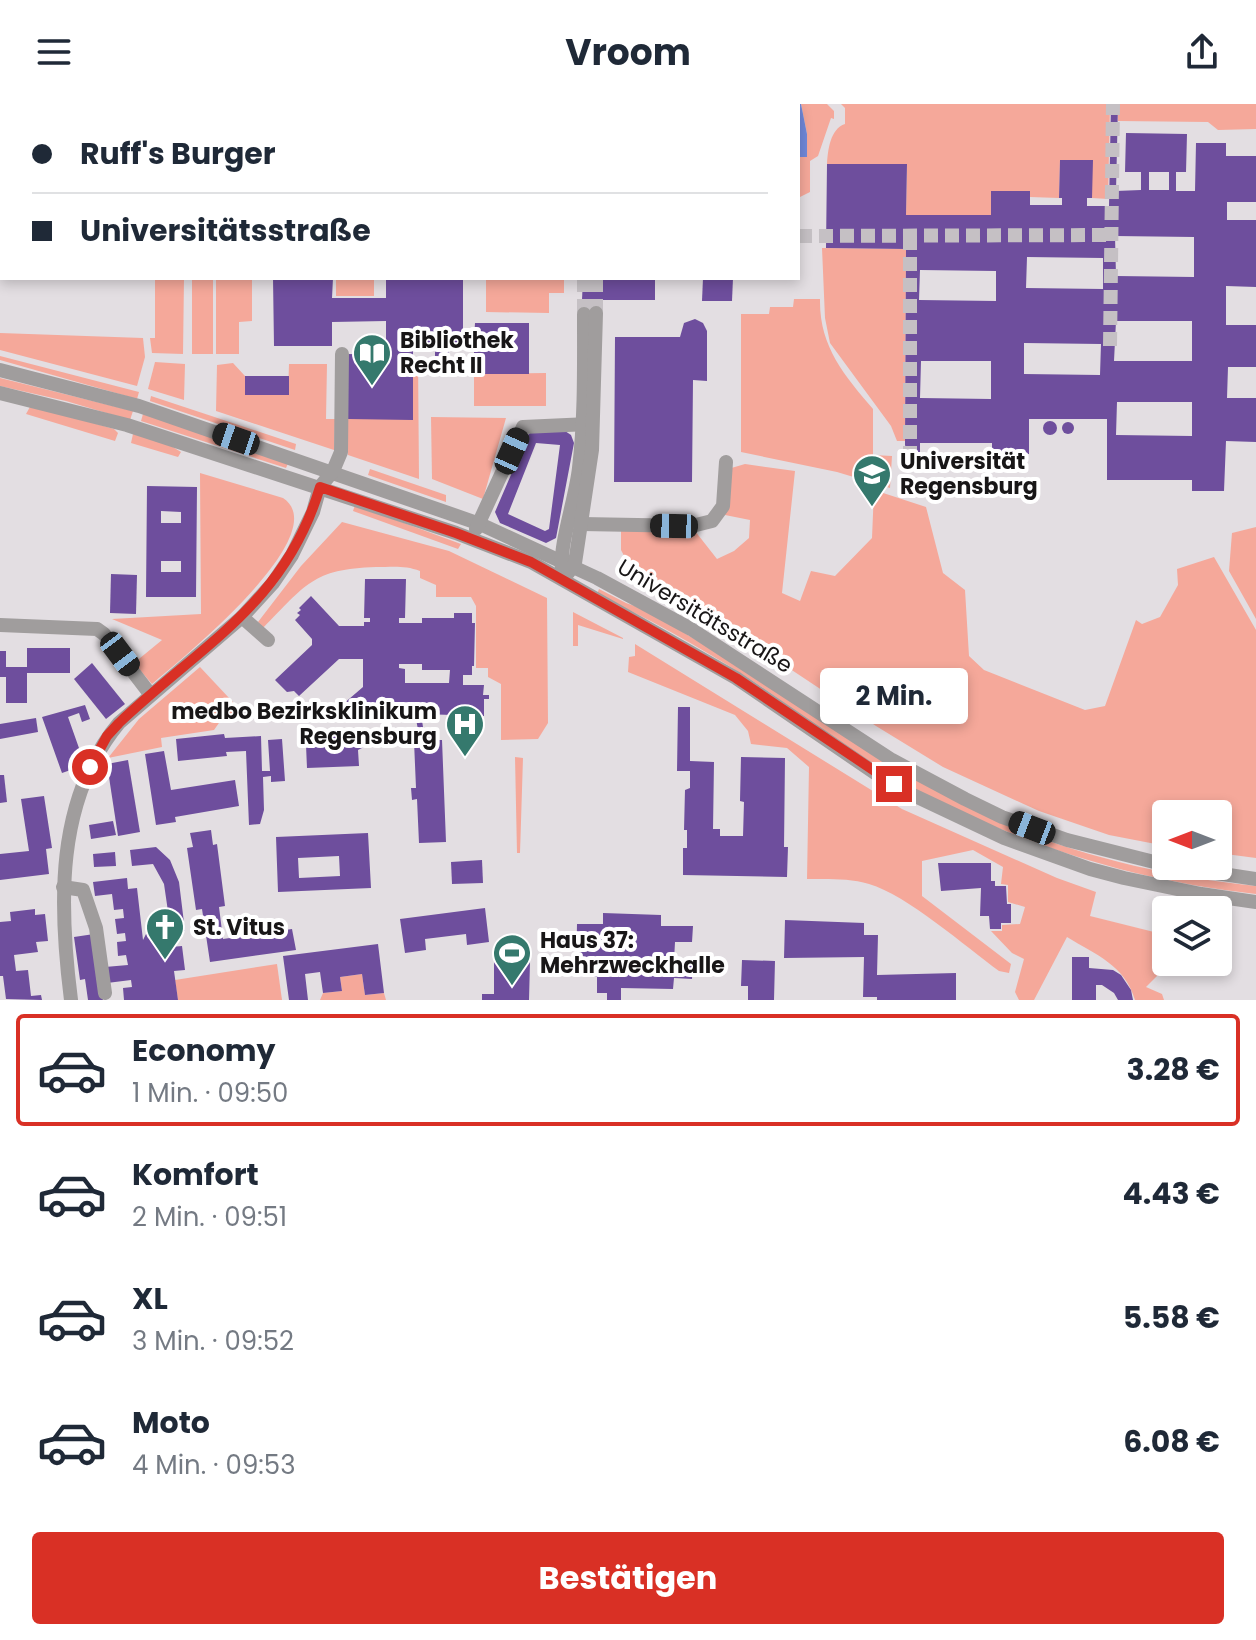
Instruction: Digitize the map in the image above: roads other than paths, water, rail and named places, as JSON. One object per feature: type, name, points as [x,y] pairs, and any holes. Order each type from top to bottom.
[{"type":"street","points":[[562,579],[582,524],[590,313]]},
{"type":"street","points":[[71,1000],[63,936],[63,887],[72,825],[90,767],[107,736],[150,694],[242,617],[273,583],[292,555],[313,512],[320,487],[333,471],[341,452],[342,354]]},
{"type":"street","name":"Universitätsstraße","points":[[0,370],[139,406],[480,524],[567,564],[691,629],[882,754],[965,799],[1002,817],[1067,840],[1152,862]]},
{"type":"street","name":"Universitätsstraße","points":[[0,393],[127,425],[456,533],[531,562],[736,678],[875,773],[993,833],[1090,869],[1124,878],[1256,902]]},
{"type":"street","points":[[456,533],[469,532],[480,524],[523,427],[588,424]]},
{"type":"street","points":[[567,564],[588,424]]},
{"type":"street","points":[[582,524],[692,526],[712,521],[723,506],[726,462]]},
{"type":"street","points":[[242,617],[268,640]]},
{"type":"street","points":[[0,625],[97,629],[150,694]]},
{"type":"street","name":"Universitätsstraße","points":[[1232,875],[1256,879]]},
{"type":"street","points":[[63,887],[83,890],[96,928],[105,993]]},
{"type":"water","points":[[800,104],[807,134],[807,157],[800,157]]},
{"type":"tunnel","points":[[1110,346],[1113,104]]},
{"type":"tunnel","points":[[800,236],[1111,235]]},
{"type":"tunnel","points":[[910,236],[910,451]]},
{"type":"tunnel","points":[[584,280],[584,314]]},
{"type":"tunnel","points":[[596,280],[596,313]]},
{"type":"place","name":"Bibliothek Recht II","points":[[372,387]]},
{"type":"place","name":"Universität Regensburg","points":[[872,508]]},
{"type":"place","name":"medbo Bezirksklinikum Regensburg","points":[[465,758]]},
{"type":"place","name":"St. Vitus","points":[[165,961]]},
{"type":"place","name":"Haus 37: Mehrzweckhalle","points":[[512,987]]}]
